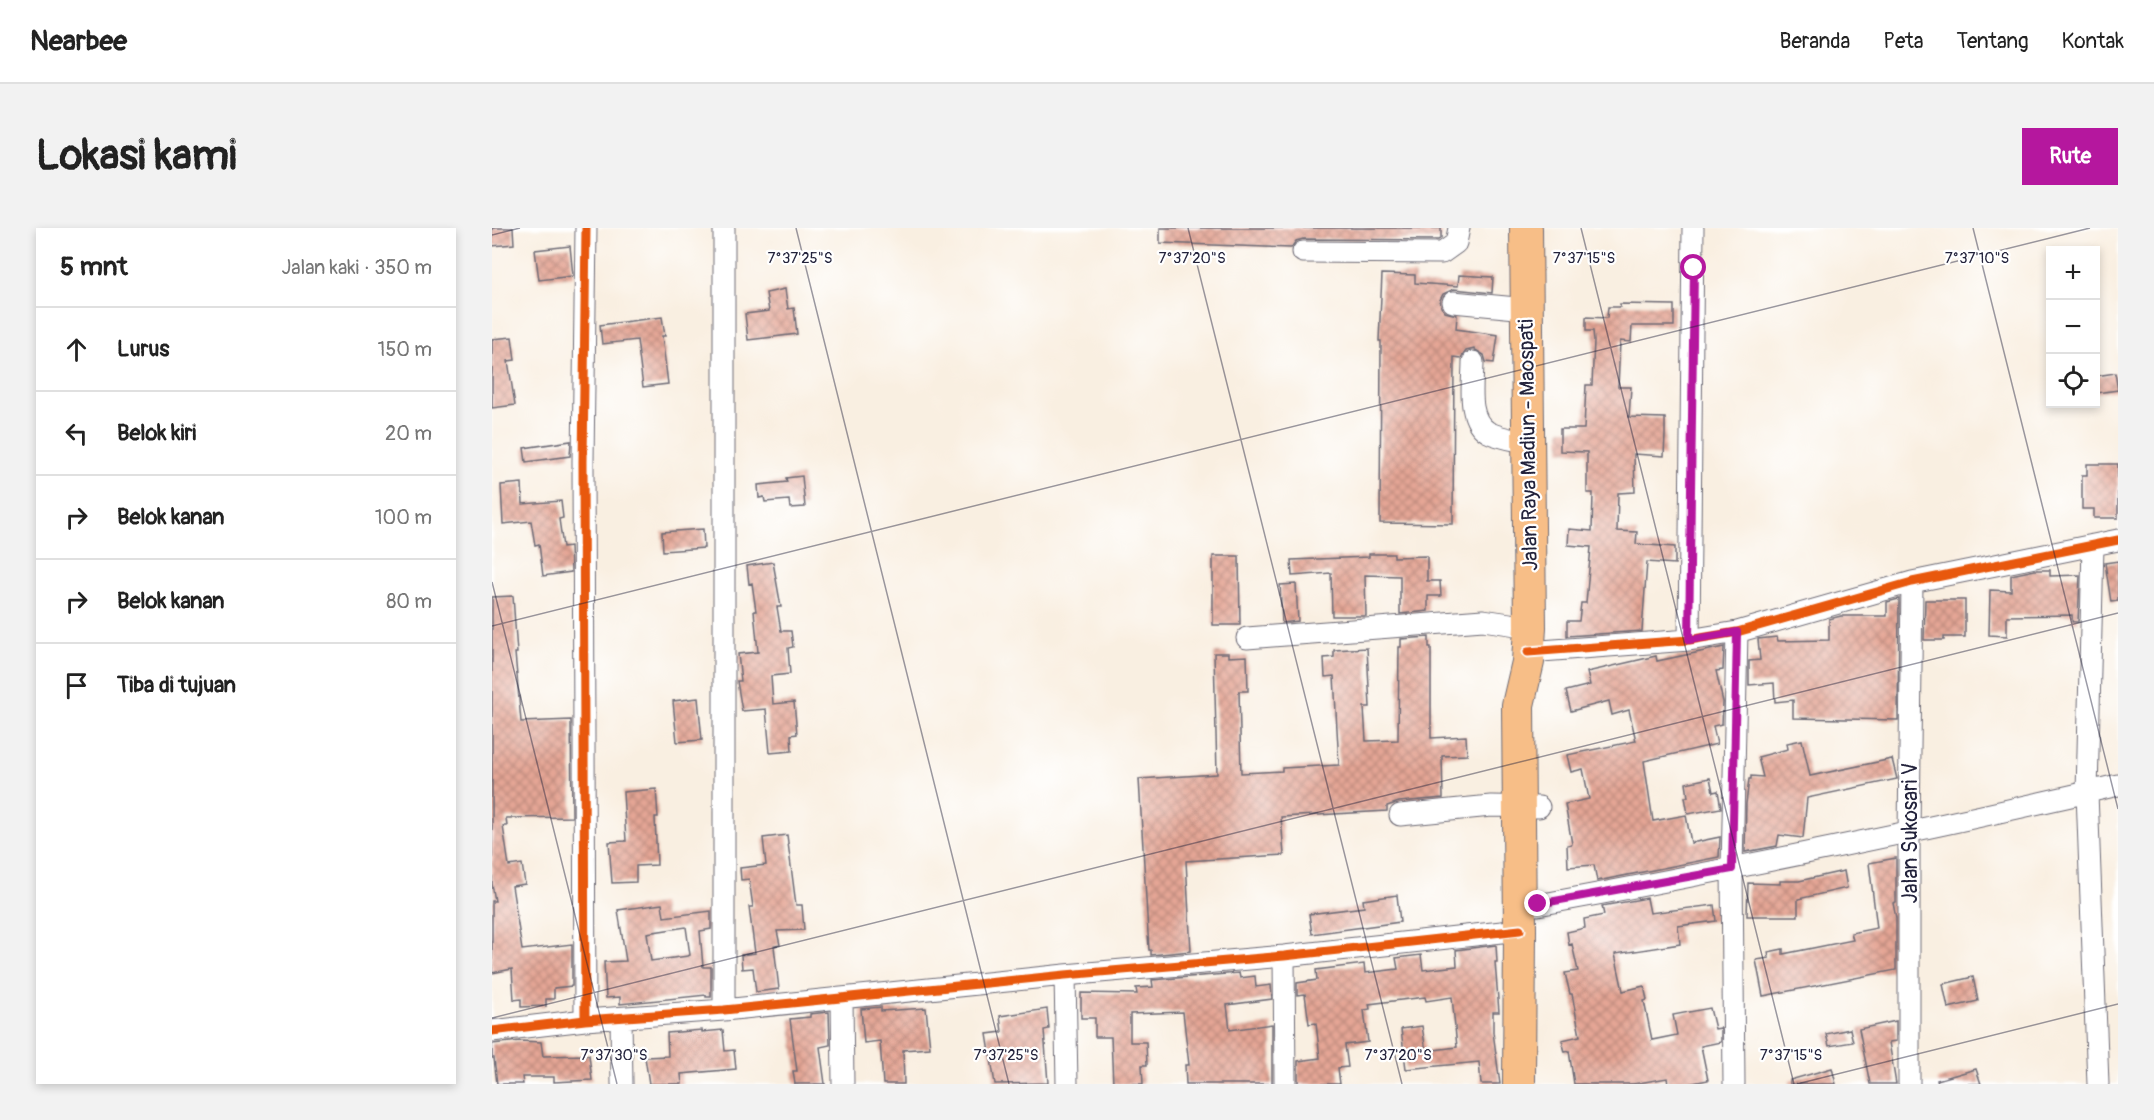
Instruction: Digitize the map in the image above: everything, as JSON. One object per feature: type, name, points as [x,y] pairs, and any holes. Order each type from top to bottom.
[{"type":"highway","name":"Jalan Raya Madiun - Maospati","points":[[1526,228],[1529,443],[1528,647],[1518,705],[1538,904],[1538,1084]]},
{"type":"highway","name":"Jalan Raya Madiun - Maospati","points":[[1519,1084],[1521,930],[1529,806]]},
{"type":"street","points":[[585,1020],[583,462],[586,228]]},
{"type":"street","points":[[724,228],[724,1010]]},
{"type":"street","points":[[1303,252],[1442,253],[1456,243],[1459,228]]},
{"type":"street","points":[[1689,640],[1693,228]]},
{"type":"street","points":[[1453,302],[1527,309]]},
{"type":"street","points":[[1473,362],[1473,407],[1479,425],[1490,433],[1529,443]]},
{"type":"street","points":[[1247,638],[1483,621],[1528,647],[1689,640],[1737,632],[1912,582],[2118,540]]},
{"type":"street","points":[[2093,545],[2087,793],[2098,1084]]},
{"type":"street","name":"Jalan Sukosari V","points":[[1909,1084],[1912,582]]},
{"type":"street","points":[[1734,1084],[1732,869],[1737,632]]},
{"type":"street","points":[[1538,904],[1732,869],[1909,833],[2118,785]]},
{"type":"street","points":[[1400,815],[1491,806],[1529,806]]},
{"type":"street","points":[[492,1031],[585,1020],[724,1010],[1065,975],[1284,956],[1521,930]]},
{"type":"street","points":[[1284,956],[1285,1084]]},
{"type":"street","points":[[1065,975],[1067,1084]]},
{"type":"street","points":[[842,998],[843,1084]]},
{"type":"street","points":[[621,1018],[622,1084]]},
{"type":"building","points":[[492,228],[513,228],[514,244],[492,246]]},
{"type":"building","points":[[1160,228],[1441,228],[1441,238],[1438,240],[1303,239],[1296,241],[1291,248],[1160,243]]},
{"type":"building","points":[[570,246],[573,276],[539,280],[535,250]]},
{"type":"building","points":[[1382,274],[1415,275],[1415,283],[1458,286],[1459,275],[1493,277],[1492,293],[1454,289],[1443,294],[1440,300],[1445,312],[1457,315],[1456,329],[1498,335],[1494,363],[1486,362],[1484,355],[1474,349],[1466,351],[1461,358],[1454,357],[1453,524],[1380,523],[1381,341],[1379,341]]},
{"type":"building","points":[[785,289],[788,309],[794,308],[797,334],[748,340],[745,314],[769,311],[766,293]]},
{"type":"building","points":[[1620,304],[1674,305],[1674,326],[1632,326],[1631,342],[1620,341],[1618,387],[1631,387],[1629,417],[1665,418],[1665,435],[1664,456],[1634,454],[1635,492],[1618,493],[1617,531],[1637,532],[1636,544],[1675,547],[1675,564],[1647,562],[1642,631],[1567,636],[1567,621],[1579,621],[1581,603],[1586,603],[1591,547],[1568,545],[1569,529],[1592,531],[1593,493],[1587,493],[1587,452],[1560,451],[1560,429],[1584,429],[1586,385],[1592,385],[1594,341],[1593,331],[1586,331],[1586,317],[1607,318],[1608,307],[1620,307]]},
{"type":"building","points":[[662,317],[668,384],[643,387],[637,340],[602,344],[600,325]]},
{"type":"building","points":[[512,337],[515,360],[508,361],[515,405],[492,408],[492,339]]},
{"type":"building","points":[[2115,373],[2118,390],[2100,392],[2100,375]]},
{"type":"building","points":[[571,441],[570,456],[526,462],[524,448]]},
{"type":"building","points":[[2087,464],[2118,464],[2118,518],[2094,518],[2094,509],[2082,509],[2082,475],[2087,475]]},
{"type":"building","points":[[802,476],[805,507],[790,508],[789,500],[765,502],[764,497],[759,498],[758,485],[787,482],[786,478]]},
{"type":"building","points":[[522,483],[523,504],[561,501],[563,518],[559,519],[563,547],[570,546],[571,572],[543,576],[539,544],[535,545],[531,521],[503,524],[501,485]]},
{"type":"building","points":[[703,529],[704,548],[663,551],[662,532]]},
{"type":"building","points":[[1369,554],[1394,554],[1394,557],[1427,556],[1427,581],[1440,581],[1441,596],[1428,596],[1428,611],[1400,614],[1400,576],[1365,575],[1366,616],[1332,616],[1331,573],[1292,576],[1291,560],[1369,557]]},
{"type":"building","points":[[1213,556],[1239,556],[1240,625],[1213,625]]},
{"type":"building","points":[[2118,561],[2118,601],[2111,602],[2105,563]]},
{"type":"building","points":[[773,562],[781,607],[777,607],[781,631],[791,631],[793,647],[788,648],[790,674],[771,676],[773,704],[794,702],[797,734],[791,735],[792,751],[770,753],[766,709],[742,711],[737,681],[741,681],[738,654],[758,652],[754,611],[756,611],[747,566]]},
{"type":"building","points":[[2035,570],[2050,570],[2050,576],[2080,575],[2078,622],[2072,622],[2072,615],[2007,616],[2007,636],[1989,635],[1990,590],[2011,591],[2011,575]]},
{"type":"building","points":[[1296,584],[1298,621],[1282,623],[1280,585]]},
{"type":"building","points":[[513,596],[521,722],[571,720],[572,817],[506,818],[507,826],[503,826],[509,866],[522,864],[525,884],[512,886],[522,950],[572,944],[572,986],[554,988],[554,999],[546,999],[546,1006],[521,1007],[521,999],[514,1000],[512,969],[492,973],[492,901],[495,901],[492,884],[492,597]]},
{"type":"building","points":[[1899,599],[1898,720],[1793,718],[1793,700],[1775,702],[1774,683],[1749,685],[1749,661],[1760,660],[1758,639],[1777,637],[1778,641],[1829,640],[1829,619],[1841,616],[1887,616],[1887,602]]},
{"type":"building","points":[[1925,600],[1965,600],[1965,637],[1924,640]]},
{"type":"building","points":[[1429,637],[1429,647],[1431,647],[1431,738],[1466,736],[1467,755],[1442,756],[1443,798],[1399,802],[1387,806],[1387,811],[1281,817],[1284,855],[1186,861],[1191,951],[1151,955],[1139,779],[1217,774],[1214,653],[1228,653],[1228,657],[1247,656],[1248,691],[1239,691],[1241,773],[1282,771],[1282,768],[1339,765],[1334,676],[1325,677],[1324,658],[1334,657],[1334,650],[1367,648],[1370,707],[1364,707],[1366,741],[1398,740],[1401,639]]},
{"type":"building","points":[[1724,647],[1723,670],[1716,671],[1723,702],[1722,724],[1713,726],[1717,744],[1644,761],[1653,821],[1686,815],[1691,843],[1720,837],[1719,857],[1597,881],[1594,865],[1568,867],[1567,845],[1572,844],[1565,804],[1589,799],[1583,769],[1571,772],[1567,755],[1636,741],[1629,710],[1612,715],[1609,701],[1571,711],[1566,691],[1590,685],[1587,672],[1656,656],[1657,661]]},
{"type":"building","points":[[698,698],[702,740],[677,742],[673,701]]},
{"type":"building","points":[[1802,740],[1810,776],[1892,759],[1897,779],[1807,798],[1803,838],[1779,835],[1777,846],[1745,852],[1749,779],[1751,776],[1763,777],[1758,757],[1788,749],[1787,743]]},
{"type":"building","points":[[1710,778],[1713,792],[1718,791],[1721,808],[1688,814],[1685,797],[1688,797],[1686,783]]},
{"type":"building","points":[[656,789],[657,865],[636,866],[636,882],[612,883],[609,842],[626,841],[623,792]]},
{"type":"building","points":[[787,835],[796,905],[802,905],[804,930],[777,931],[780,945],[774,946],[779,989],[756,992],[753,968],[742,969],[741,955],[755,953],[749,907],[753,907],[749,879],[741,880],[740,868],[766,865],[763,838]]},
{"type":"building","points":[[1896,858],[1896,902],[1893,903],[1896,918],[1896,970],[1763,996],[1756,960],[1769,958],[1768,952],[1783,949],[1783,954],[1853,940],[1851,933],[1877,928],[1869,863]]},
{"type":"building","points":[[1844,871],[1847,888],[1798,899],[1798,916],[1747,916],[1748,883],[1780,884],[1780,881],[1799,881]]},
{"type":"building","points":[[1397,895],[1400,922],[1312,934],[1309,914],[1364,907],[1363,900]]},
{"type":"building","points":[[1647,898],[1650,913],[1714,905],[1716,921],[1678,926],[1680,944],[1615,954],[1623,991],[1644,986],[1647,1000],[1644,1001],[1652,1040],[1677,1035],[1673,1015],[1710,1008],[1715,1029],[1721,1028],[1721,1042],[1701,1046],[1708,1080],[1688,1084],[1668,1084],[1667,1078],[1633,1084],[1574,1084],[1569,1051],[1565,1052],[1562,1040],[1580,1036],[1572,994],[1570,994],[1565,973],[1578,971],[1567,932],[1585,928],[1584,919],[1604,915],[1602,906]]},
{"type":"building","points":[[662,904],[664,917],[711,911],[711,929],[700,931],[703,967],[711,967],[711,997],[706,997],[706,995],[620,1004],[620,997],[606,998],[604,962],[626,961],[618,910]],"holes":[[[686,927],[690,955],[651,961],[647,933]]]},
{"type":"building","points":[[1496,945],[1499,1012],[1493,1012],[1493,1032],[1500,1084],[1481,1084],[1479,1062],[1406,1069],[1401,1029],[1422,1026],[1426,1051],[1457,1047],[1452,997],[1426,1001],[1425,997],[1369,1004],[1370,1009],[1364,1010],[1368,1042],[1345,1045],[1348,1067],[1338,1068],[1340,1084],[1298,1084],[1298,1061],[1320,1058],[1316,1023],[1309,1024],[1305,994],[1297,995],[1297,983],[1317,980],[1316,970],[1364,964],[1365,973],[1398,969],[1396,958],[1421,955],[1423,970],[1457,966],[1456,950]]},
{"type":"building","points":[[1239,973],[1240,978],[1255,976],[1256,987],[1271,985],[1272,999],[1227,1005],[1230,1030],[1272,1024],[1272,1084],[1186,1084],[1185,1065],[1189,1065],[1183,1012],[1130,1014],[1130,1042],[1146,1042],[1147,1065],[1142,1065],[1143,1084],[1113,1084],[1111,1037],[1095,1037],[1095,1018],[1081,1018],[1081,993],[1137,994],[1136,988],[1153,987],[1152,980]]},
{"type":"building","points":[[1973,977],[1978,1001],[1948,1008],[1943,984]]},
{"type":"building","points":[[881,1007],[881,1011],[926,1008],[930,1048],[903,1050],[904,1084],[883,1084],[880,1041],[864,1043],[861,1009]]},
{"type":"building","points":[[1047,1009],[1049,1029],[1044,1030],[1048,1083],[995,1084],[987,1034],[1002,1032],[1000,1016]]},
{"type":"building","points":[[829,1012],[830,1045],[820,1047],[825,1084],[795,1084],[793,1071],[797,1071],[790,1019]]},
{"type":"building","points":[[1896,1021],[1896,1041],[1889,1042],[1896,1084],[1870,1084],[1859,1029]]},
{"type":"building","points":[[1850,1029],[1853,1042],[1829,1046],[1826,1034]]},
{"type":"building","points":[[702,1030],[702,1032],[723,1030],[725,1051],[734,1050],[736,1069],[681,1074],[682,1084],[649,1084],[645,1057],[668,1056],[667,1033]]},
{"type":"building","points":[[520,1041],[541,1042],[543,1056],[589,1055],[592,1080],[554,1082],[554,1077],[522,1077],[523,1084],[497,1084],[492,1044]]},
{"type":"building","points":[[1832,1068],[1836,1084],[1790,1084],[1790,1080]]},
{"type":"building","points":[[1976,1069],[1981,1084],[1938,1084],[1937,1080]]},
{"type":"cycle path","points":[[585,1020],[583,462],[586,228]]},
{"type":"cycle path","points":[[1528,652],[1689,640],[1737,632],[1912,582],[2118,540]]},
{"type":"cycle path","points":[[492,1031],[585,1020],[724,1010],[1065,975],[1284,956],[1520,930]]},
{"type":"route","points":[[1538,904],[1732,869],[1737,632],[1689,640],[1694,268]]}]
